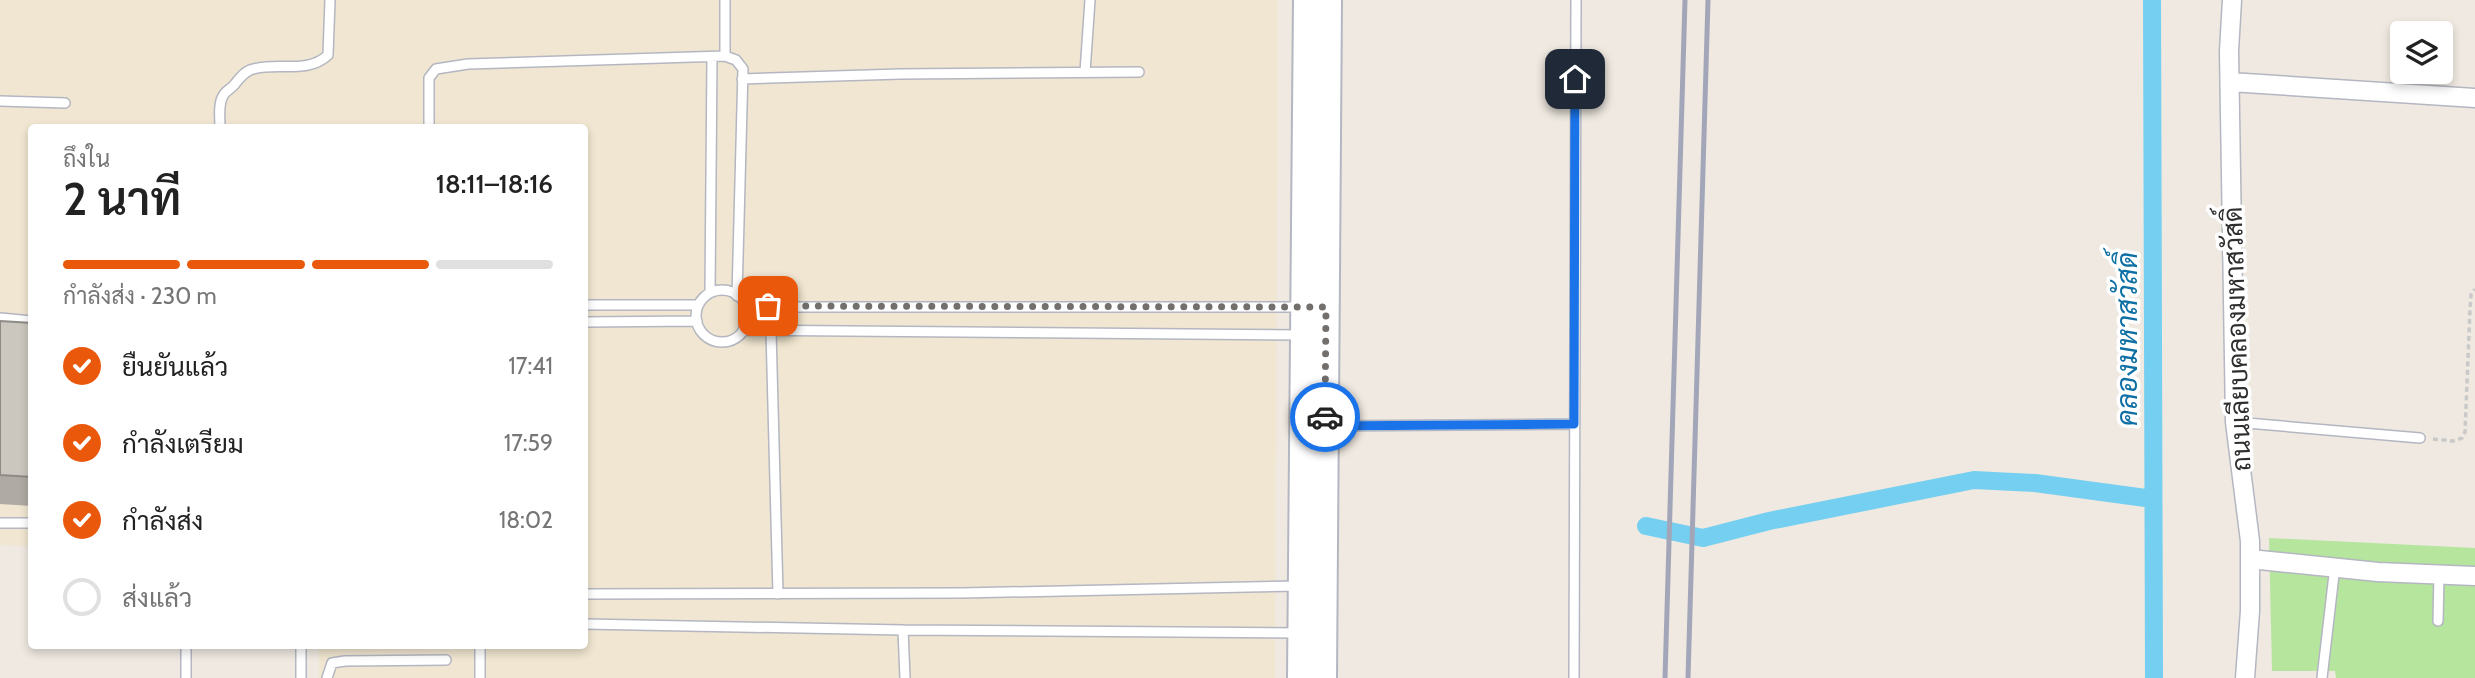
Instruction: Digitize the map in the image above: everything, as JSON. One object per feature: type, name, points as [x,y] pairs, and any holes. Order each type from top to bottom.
[{"type":"main road","points":[[1301,678],[1302,586],[1315,335],[1307,0]]},
{"type":"main road","points":[[1315,307],[1328,0]]},
{"type":"main road","points":[[1315,335],[1325,426],[1323,678]]},
{"type":"street","name":"ถนนเลียบคลองมหาสวัสดิ์","points":[[2232,0],[2230,82],[2235,422],[2248,515],[2250,559],[2250,611],[2245,678]]},
{"type":"street","points":[[2230,82],[2475,98]]},
{"type":"street","points":[[2250,559],[2475,576]]},
{"type":"lane","points":[[220,124],[220,102],[223,93],[232,88],[240,76],[251,70],[310,65],[321,62],[328,55],[330,0]]},
{"type":"lane","points":[[724,0],[725,56]]},
{"type":"lane","points":[[1086,72],[1090,0]]},
{"type":"lane","points":[[1574,678],[1576,0]]},
{"type":"lane","points":[[429,124],[429,78],[436,69],[468,64],[725,56],[736,60],[742,74],[737,296]]},
{"type":"lane","points":[[710,293],[712,57]]},
{"type":"lane","points":[[742,74],[1139,72]]},
{"type":"lane","points":[[0,101],[65,103]]},
{"type":"lane","points":[[727,290],[737,296],[746,307],[746,323],[737,337],[721,342],[705,336],[697,321],[698,305],[710,293],[727,290]]},
{"type":"lane","points":[[588,305],[698,305]]},
{"type":"lane","points":[[746,307],[1315,307]]},
{"type":"lane","points":[[0,318],[28,321]]},
{"type":"lane","points":[[588,322],[697,321]]},
{"type":"lane","points":[[743,330],[1315,335]]},
{"type":"lane","points":[[771,331],[778,594]]},
{"type":"lane","points":[[2235,422],[2420,438]]},
{"type":"lane","points":[[1325,426],[1574,424]]},
{"type":"lane","points":[[0,523],[28,523]]},
{"type":"lane","points":[[2322,678],[2334,566]]},
{"type":"lane","points":[[2438,575],[2438,621]]},
{"type":"lane","points":[[588,594],[976,593],[1302,586]]},
{"type":"lane","points":[[588,624],[903,631],[1302,633]]},
{"type":"lane","points":[[903,631],[905,678]]},
{"type":"lane","points":[[186,649],[186,678]]},
{"type":"lane","points":[[301,649],[301,678]]},
{"type":"lane","points":[[480,649],[480,678]]},
{"type":"lane","points":[[327,678],[332,663],[345,661],[446,660]]},
{"type":"path","points":[[2420,438],[2453,442],[2462,438],[2465,432],[2470,309],[2471,295],[2475,289]]},
{"type":"shaded area","points":[[0,0],[1278,0],[1275,678],[319,678],[319,649],[588,649],[588,124],[28,124],[28,546],[0,545]]},
{"type":"green space","points":[[2269,538],[2475,548],[2475,678],[2336,678],[2335,671],[2272,671]]},
{"type":"building","points":[[0,321],[28,323],[28,477],[0,475]]},
{"type":"waterway","name":"คลองมหาสวัสดิ์","points":[[2152,0],[2154,678]]},
{"type":"waterway","points":[[1646,526],[1703,538],[1769,521],[1974,480],[2035,483],[2153,499]]},
{"type":"railway","points":[[1665,678],[1685,0]]},
{"type":"railway","points":[[1688,678],[1708,0]]},
{"type":"way so far","points":[[768,306],[1326,307],[1325,417]]},
{"type":"route","points":[[1325,417],[1325,426],[1574,424],[1575,79]]}]
